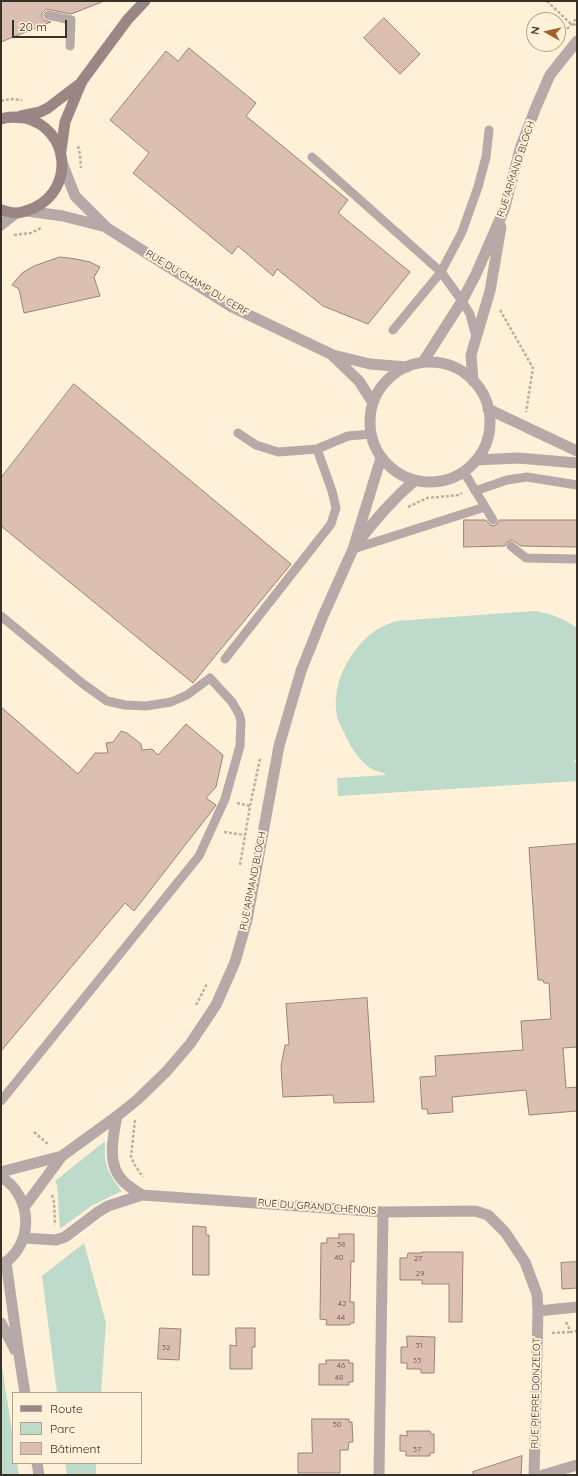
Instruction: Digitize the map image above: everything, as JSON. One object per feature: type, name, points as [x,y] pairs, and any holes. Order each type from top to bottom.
[{"type":"main road","points":[[60,151],[65,122],[82,81],[128,19],[145,1]]},
{"type":"main road","points":[[1,119],[19,117],[40,112],[48,108],[82,81]]},
{"type":"main road","points":[[1,210],[22,212],[41,205],[53,194],[60,180],[62,165],[60,151],[54,138],[45,127],[33,120],[19,117]]},
{"type":"street","name":"RUE ARMAND BLOCH","points":[[424,362],[462,301],[476,274],[504,210],[521,146],[550,75],[577,41]]},
{"type":"street","name":"RUE DU CHAMP DU CERF","points":[[62,165],[75,196],[107,228],[232,307],[333,355],[370,364],[407,367]]},
{"type":"street","points":[[473,381],[471,355],[490,291],[504,210]]},
{"type":"street","points":[[1,225],[22,212]]},
{"type":"street","name":"RUE DU CHAMP DU CERF","points":[[22,212],[62,216],[107,228]]},
{"type":"street","name":"RUE DU CHAMP DU CERF","points":[[333,355],[358,381],[373,403]]},
{"type":"street","points":[[424,362],[442,363],[459,370],[473,381],[483,394],[488,410],[490,427],[486,445],[476,460],[464,472],[448,480],[431,483],[414,481],[396,472],[381,458],[375,447],[371,434],[370,413],[380,388],[392,375],[407,367],[424,362]]},
{"type":"street","points":[[488,410],[577,451]]},
{"type":"street","name":"RUE ARMAND BLOCH","points":[[25,1206],[62,1156],[122,1112],[166,1072],[190,1044],[216,1005],[235,962],[247,920],[279,746],[301,671],[323,616],[353,549],[381,458]]},
{"type":"street","points":[[476,460],[518,458],[577,463]]},
{"type":"street","name":"RUE ARMAND BLOCH","points":[[353,549],[387,506],[414,481]]},
{"type":"street","points":[[122,1112],[112,1142],[113,1159],[116,1169],[123,1182],[145,1195]]},
{"type":"street","name":"RUE ARMAND BLOCH","points":[[1,1172],[62,1156]]},
{"type":"street","points":[[1,1177],[8,1181],[18,1192],[25,1206],[27,1223],[24,1238],[17,1252],[4,1264],[25,1392]]},
{"type":"street","name":"RUE DU GRAND CHENOIS","points":[[24,1238],[56,1240],[65,1237],[108,1206],[145,1195],[383,1212],[379,1475]]},
{"type":"street","name":"RUE PIERRE DONZELOT","points":[[383,1212],[475,1212],[488,1215],[505,1232],[525,1262],[537,1294],[538,1311],[534,1475]]},
{"type":"street","points":[[538,1311],[577,1307]]},
{"type":"street","points":[[1,1322],[18,1355]]},
{"type":"street","points":[[37,1464],[40,1475]]},
{"type":"street","points":[[543,1475],[577,1464]]},
{"type":"lane","points":[[48,15],[71,20],[70,46]]},
{"type":"lane","points":[[393,330],[440,272],[462,232],[478,187],[486,157],[489,130]]},
{"type":"lane","points":[[312,157],[440,272],[470,314],[476,337]]},
{"type":"lane","points":[[238,433],[256,445],[278,452],[317,449],[348,436],[371,434]]},
{"type":"lane","points":[[225,659],[331,524],[336,508],[332,491],[317,449]]},
{"type":"lane","points":[[464,472],[493,520]]},
{"type":"lane","points":[[475,491],[507,480],[527,477],[577,485]]},
{"type":"lane","points":[[353,549],[485,507]]},
{"type":"lane","points":[[511,546],[526,558],[577,559]]},
{"type":"lane","points":[[1,616],[82,683],[107,701],[125,705],[146,706],[171,702],[187,695],[210,678],[232,702],[241,721],[240,746],[226,799],[199,856],[1,1101]]},
{"type":"path","points":[[547,1],[571,24],[577,25]]},
{"type":"path","points":[[11,235],[31,233],[45,226]]},
{"type":"path","points":[[240,866],[261,752]]},
{"type":"path","points":[[237,803],[250,806]]},
{"type":"path","points":[[227,833],[245,835]]},
{"type":"path","points":[[194,1008],[208,982]]},
{"type":"path","points":[[122,1112],[135,1121],[131,1156],[134,1164],[146,1182],[145,1195]]},
{"type":"path","points":[[34,1132],[52,1147]]},
{"type":"path","points":[[538,1334],[571,1332]]},
{"type":"green space","points":[[535,611],[557,617],[577,628],[577,759],[573,762],[577,762],[577,781],[338,796],[337,778],[387,775],[370,768],[356,754],[338,720],[336,707],[336,695],[344,670],[357,647],[366,638],[383,626],[396,621]]},
{"type":"green space","points":[[105,1141],[105,1156],[108,1168],[113,1179],[122,1191],[91,1206],[60,1229],[57,1185],[55,1181]]},
{"type":"green space","points":[[84,1243],[106,1323],[101,1392],[57,1392],[42,1276]]},
{"type":"green space","points":[[1,1360],[12,1432],[12,1464],[17,1464],[19,1475],[1,1475]]},
{"type":"green space","points":[[65,1464],[96,1464],[96,1475],[67,1475]]},
{"type":"building","points":[[1,1],[102,2],[71,14],[46,9],[42,13],[42,17],[44,20],[51,22],[1,42]]},
{"type":"building","points":[[384,18],[420,54],[400,74],[364,38]]},
{"type":"building","points":[[189,48],[256,103],[246,116],[348,200],[338,213],[410,272],[368,324],[323,306],[277,269],[273,276],[238,246],[232,254],[133,173],[149,153],[110,120],[166,51],[178,61]]},
{"type":"building","points":[[60,257],[90,262],[100,267],[94,277],[100,296],[24,313],[19,289],[12,285],[22,273],[34,266]]},
{"type":"building","points":[[74,384],[291,564],[193,683],[1,526],[1,478]]},
{"type":"building","points":[[464,520],[486,520],[493,526],[496,525],[499,520],[577,520],[577,547],[521,546],[512,540],[507,542],[505,546],[464,547]]},
{"type":"building","points":[[1,707],[78,774],[95,753],[108,753],[106,743],[113,742],[121,731],[127,733],[141,744],[142,750],[152,749],[158,755],[186,724],[223,755],[216,787],[206,798],[216,805],[214,808],[134,911],[125,903],[1,1051]]},
{"type":"building","points":[[577,844],[577,1047],[563,1048],[566,1088],[577,1087],[577,1111],[529,1115],[526,1090],[452,1097],[453,1112],[428,1114],[427,1109],[422,1109],[420,1077],[436,1076],[435,1056],[523,1050],[521,1021],[551,1019],[549,983],[544,983],[543,980],[538,980],[529,848]]},
{"type":"building","points":[[367,998],[374,1102],[334,1103],[333,1095],[283,1097],[281,1066],[285,1045],[289,1045],[286,1004]]},
{"type":"building","points":[[193,1226],[206,1227],[206,1235],[209,1235],[209,1275],[193,1275]]},
{"type":"building","points":[[339,1234],[354,1234],[354,1262],[351,1261],[350,1302],[354,1302],[354,1323],[350,1323],[350,1325],[326,1325],[327,1320],[320,1319],[321,1243],[327,1243],[327,1238],[339,1238]]},
{"type":"building","points":[[463,1252],[462,1322],[449,1322],[449,1284],[422,1284],[422,1280],[400,1280],[400,1258],[407,1258],[408,1253]]},
{"type":"building","points":[[577,1262],[577,1288],[562,1289],[561,1263]]},
{"type":"building","points":[[160,1328],[181,1329],[179,1360],[158,1359]]},
{"type":"building","points":[[236,1328],[255,1328],[255,1347],[252,1347],[252,1369],[230,1369],[230,1345],[236,1346]]},
{"type":"building","points":[[407,1336],[435,1337],[434,1373],[421,1373],[421,1369],[407,1369],[407,1363],[401,1363],[401,1347],[407,1347]]},
{"type":"building","points":[[326,1360],[349,1360],[349,1363],[353,1363],[353,1382],[349,1382],[349,1385],[319,1385],[319,1364],[326,1364]]},
{"type":"building","points":[[312,1419],[349,1419],[349,1422],[352,1422],[353,1442],[349,1442],[348,1450],[340,1450],[340,1473],[298,1473],[298,1453],[312,1453]]},
{"type":"building","points":[[407,1431],[430,1431],[431,1434],[434,1434],[434,1453],[430,1453],[430,1456],[406,1456],[406,1451],[400,1451],[400,1435],[407,1436]]},
{"type":"building","points":[[522,1456],[521,1475],[473,1475],[473,1472]]}]
